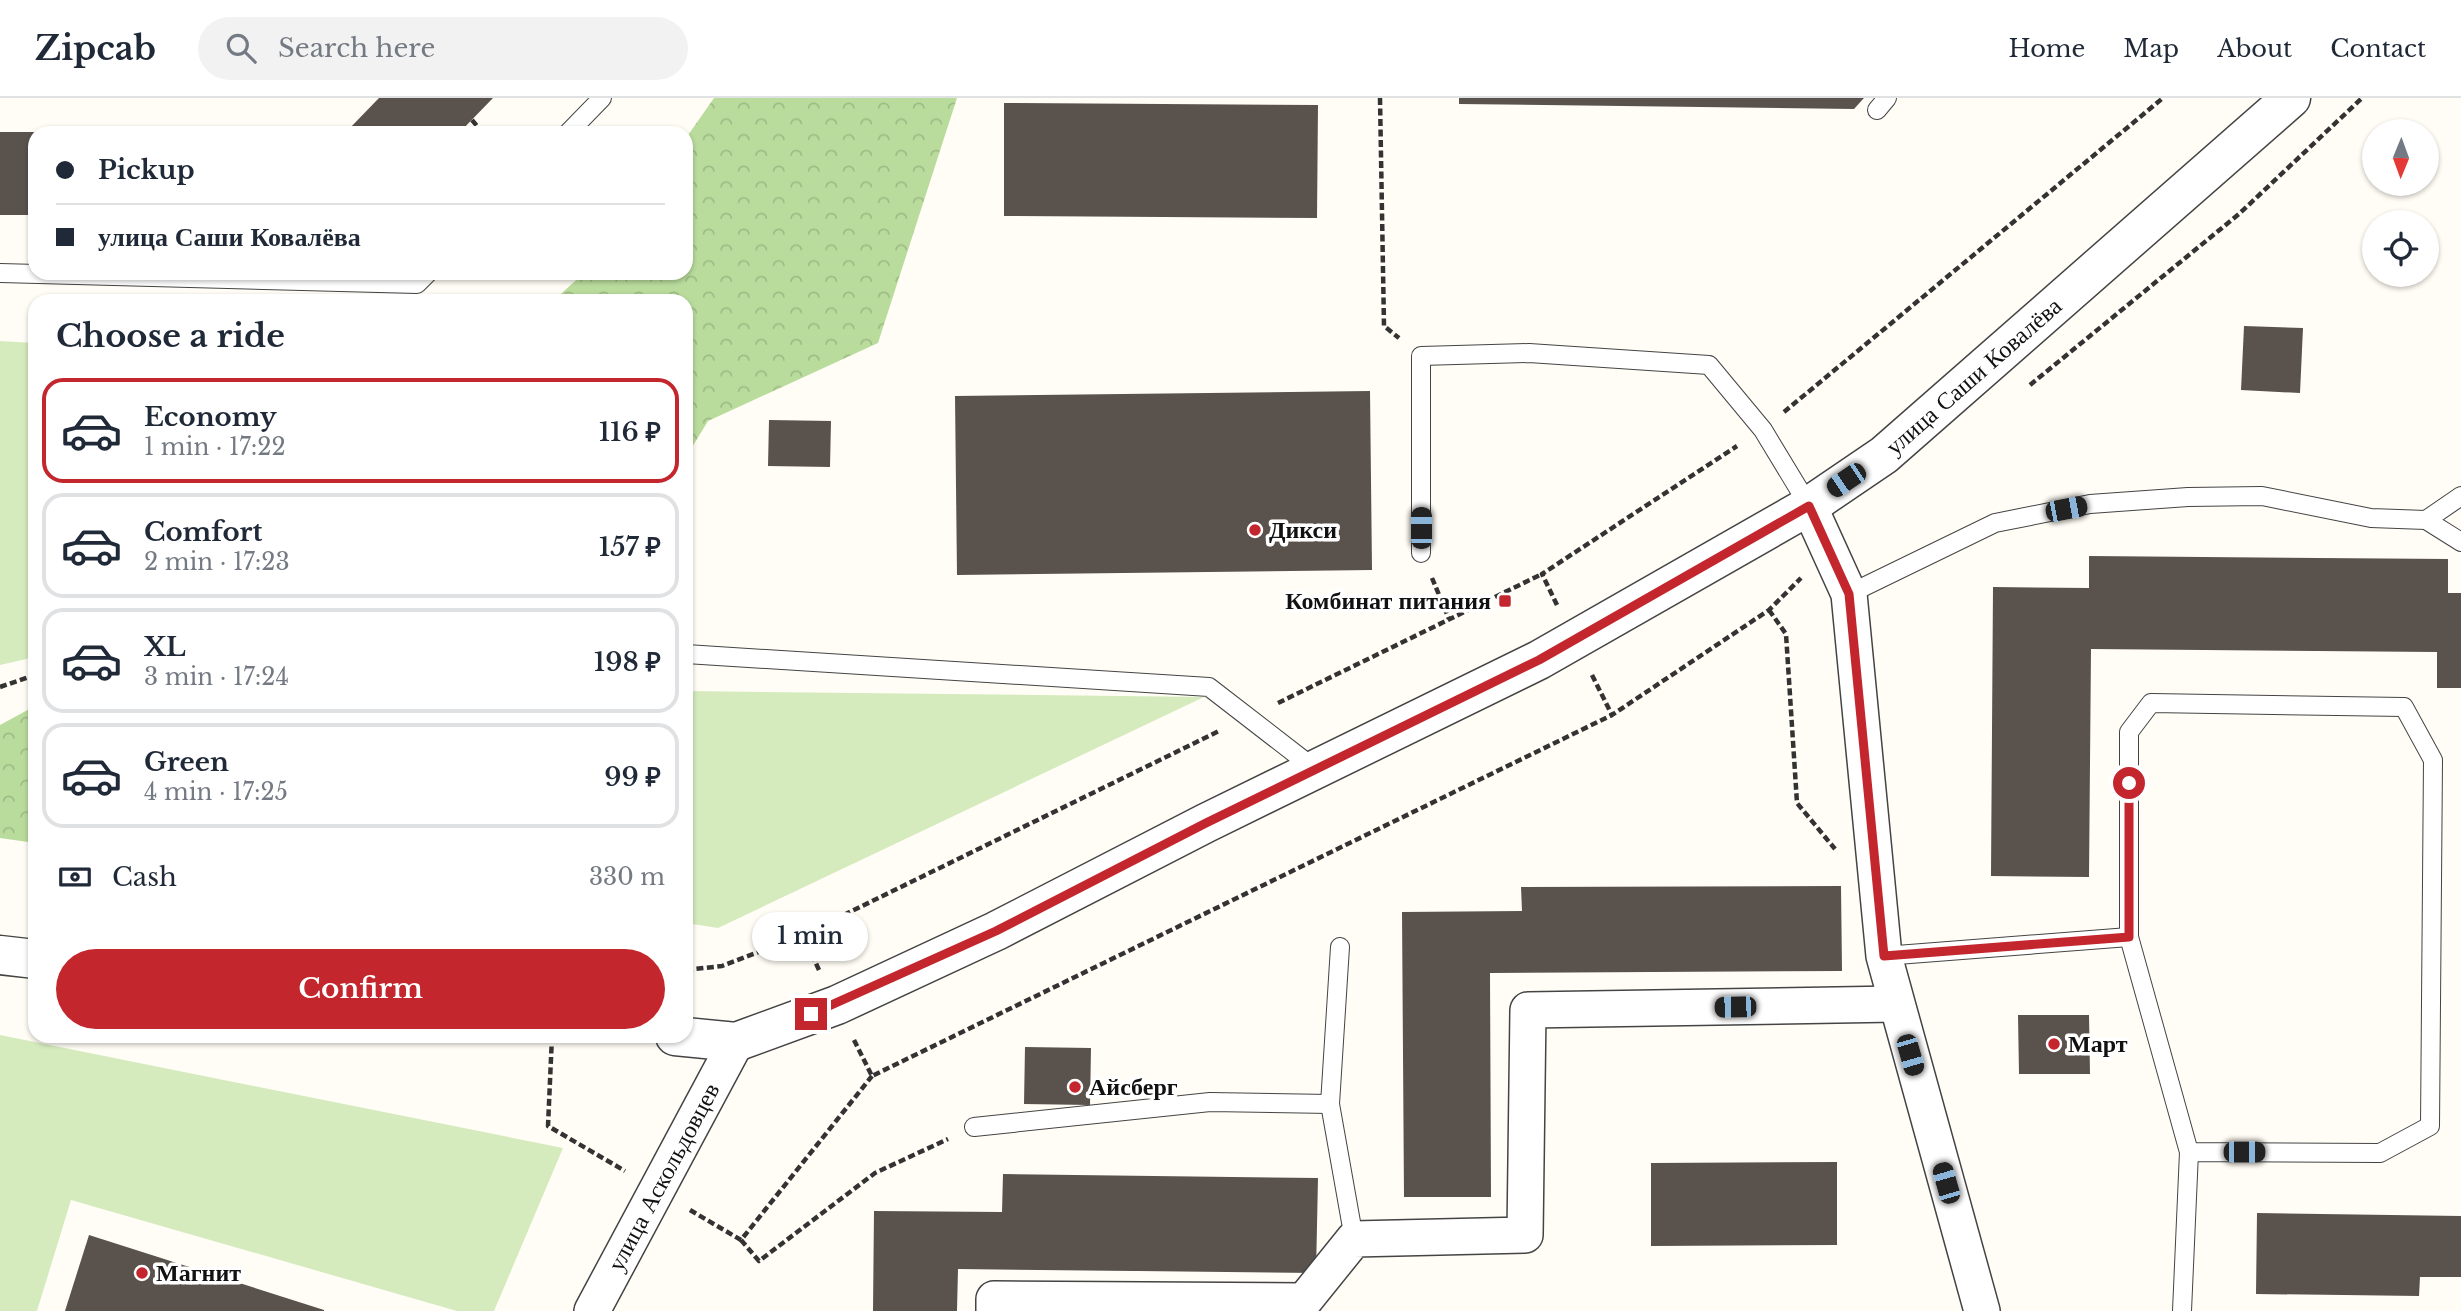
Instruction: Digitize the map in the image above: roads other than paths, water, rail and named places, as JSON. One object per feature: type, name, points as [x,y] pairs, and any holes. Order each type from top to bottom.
[{"type":"street","name":"улица Саши Ковалёва","points":[[693,1038],[736,1042],[836,1005],[996,931],[1315,769],[1539,660],[1809,506],[1884,455],[2291,98]]},
{"type":"street","points":[[1809,506],[1849,594],[1884,956],[1982,1311]]},
{"type":"street","points":[[0,955],[28,958]]},
{"type":"street","points":[[994,1311],[994,1299],[1304,1301],[1354,1239],[1525,1235],[1528,1010],[1896,1004]]},
{"type":"street","name":"улица Аскольдовцев","points":[[592,1311],[736,1042]]},
{"type":"lane","points":[[575,126],[602,98]]},
{"type":"lane","points":[[0,273],[28,274]]},
{"type":"lane","points":[[265,280],[417,284],[421,280]]},
{"type":"lane","points":[[1421,553],[1421,356],[1529,353],[1709,365],[1763,430],[1809,506]]},
{"type":"lane","points":[[1849,594],[1995,523],[2090,504],[2188,497],[2262,496],[2371,518],[2426,520],[2461,542]]},
{"type":"lane","points":[[2426,520],[2461,496]]},
{"type":"lane","points":[[693,654],[1209,687],[1315,769]]},
{"type":"lane","points":[[2182,1311],[2189,1152],[2129,937],[2129,732],[2151,703],[2404,707],[2433,760],[2430,1126],[2380,1153],[2189,1152]]},
{"type":"lane","points":[[1884,956],[2129,937]]},
{"type":"lane","points":[[1340,947],[1330,1104],[1354,1239]]},
{"type":"lane","points":[[974,1127],[1210,1102],[1330,1104]]},
{"type":"place","name":"Дикси","points":[[1255,530]]},
{"type":"place","name":"Комбинат питания","points":[[1505,601]]},
{"type":"place","name":"Март","points":[[2054,1044]]},
{"type":"place","name":"Айсберг","points":[[1075,1087]]},
{"type":"place","name":"Магнит","points":[[142,1273]]}]
